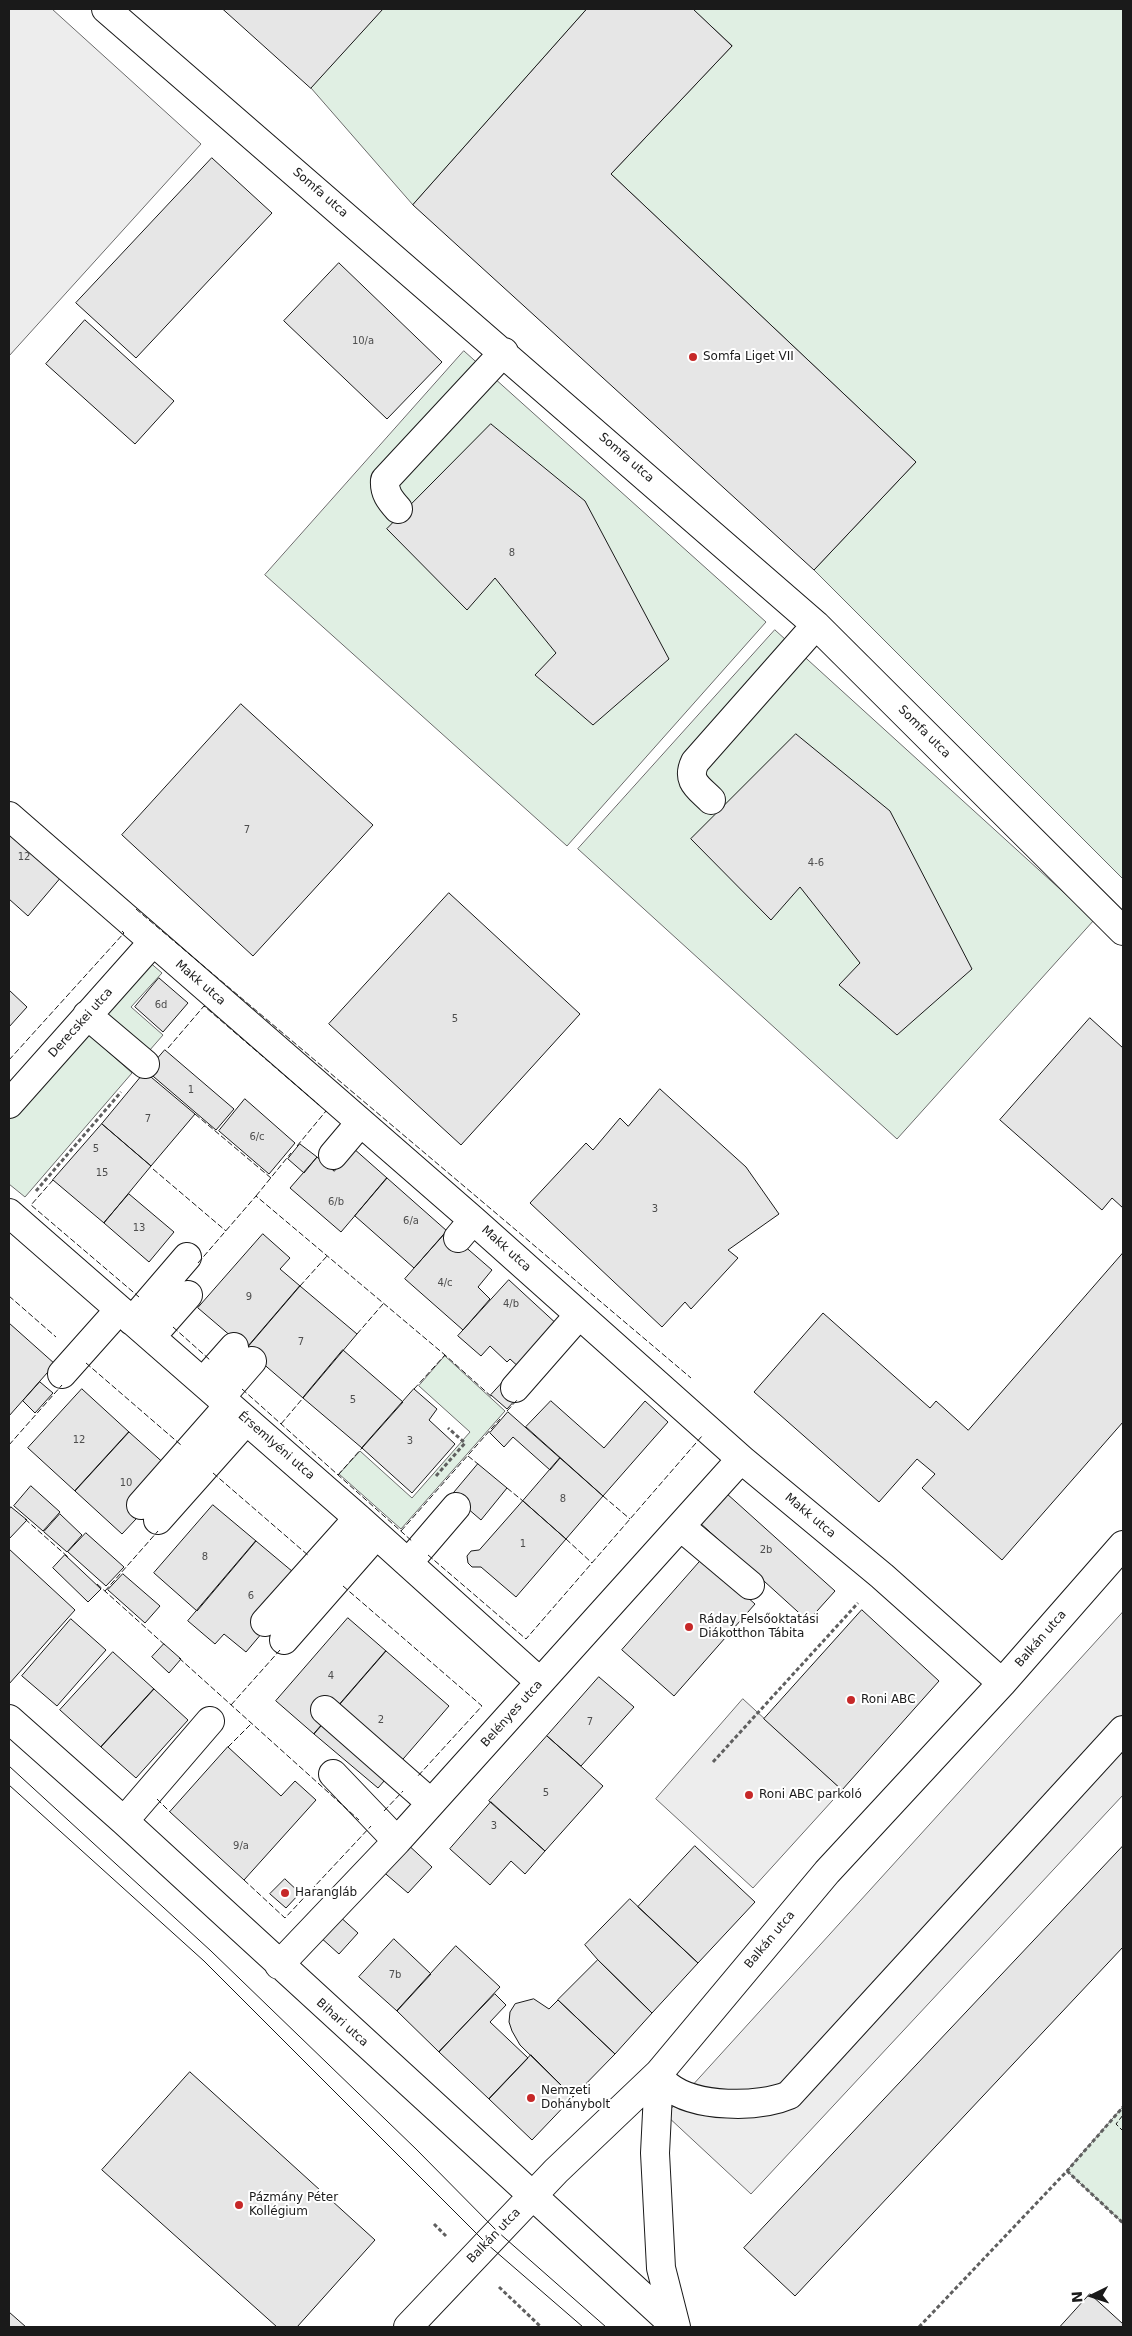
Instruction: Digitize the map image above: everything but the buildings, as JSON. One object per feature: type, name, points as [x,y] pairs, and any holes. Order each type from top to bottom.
[{"type":"street","name":"Somfa utca","points":[[106,9],[504,352],[816,625],[1123,931]]},
{"type":"street","points":[[398,509],[390,500],[385,489],[385,480],[504,352]]},
{"type":"street","points":[[711,800],[691,778],[690,772],[695,762],[816,625]]},
{"type":"street","name":"Makk utca","points":[[9,816],[360,1123],[465,1229],[580,1316],[741,1459],[882,1576],[1002,1683]]},
{"type":"street","name":"Derecskei utca","points":[[9,1104],[153,942]]},
{"type":"street","points":[[87,1016],[145,1064]]},
{"type":"street","points":[[333,1155],[360,1123]]},
{"type":"street","name":"Érsemlyéni utca","points":[[9,1213],[367,1526],[540,1682]]},
{"type":"street","points":[[62,1374],[127,1316],[187,1257]]},
{"type":"street","points":[[64,1343],[127,1316],[188,1295]]},
{"type":"street","points":[[515,1388],[580,1316]]},
{"type":"street","points":[[150,1512],[224,1402],[243,1354]]},
{"type":"street","name":"Belényes utca","points":[[279,1965],[397,1841],[741,1459]]},
{"type":"street","points":[[408,1563],[456,1507]]},
{"type":"street","points":[[275,1631],[367,1526]]},
{"type":"street","points":[[681,1527],[750,1585]]},
{"type":"street","name":"Balkán utca","points":[[408,2327],[532,2196],[659,2073],[827,1872],[1002,1683],[1123,1545]]},
{"type":"street","points":[[325,1710],[431,1803]]},
{"type":"street","name":"Bihari utca","points":[[9,1719],[124,1821],[676,2327]]},
{"type":"street","points":[[124,1821],[210,1721]]},
{"type":"street","points":[[659,2073],[668,2086],[702,2100],[740,2105],[775,2101],[789,2095],[1123,1730]]},
{"type":"street","points":[[333,1774],[397,1841]]},
{"type":"street","points":[[659,2073],[655,2153],[661,2268],[676,2327]]},
{"type":"path","points":[[46,1180],[145,1064]]},
{"type":"path","points":[[432,1479],[465,1443],[448,1428]]},
{"type":"path","points":[[714,1762],[882,1576]]},
{"type":"path","points":[[919,2327],[1067,2171],[1123,2107]]},
{"type":"path","points":[[1067,2171],[1123,2223]]},
{"type":"path","points":[[434,2224],[452,2242]]},
{"type":"path","points":[[499,2287],[541,2327]]},
{"type":"green space","points":[[383,9],[587,9],[413,205],[311,88]]},
{"type":"green space","points":[[693,9],[1123,9],[1123,879],[814,570],[916,462],[611,174],[732,46]]},
{"type":"green space","points":[[464,351],[766,622],[567,846],[265,575]]},
{"type":"green space","points":[[775,630],[1094,920],[897,1139],[578,849]]},
{"type":"green space","points":[[147,960],[162,973],[131,1007],[163,1035],[149,1051],[103,1012]]},
{"type":"green space","points":[[85,1031],[132,1073],[25,1197],[9,1184],[9,1119]]},
{"type":"green space","points":[[445,1356],[505,1411],[401,1529],[339,1474],[360,1451],[412,1498],[470,1432],[419,1386]]},
{"type":"green space","points":[[1123,2107],[1123,2223],[1067,2171]]},
{"type":"shaded area","points":[[9,9],[52,9],[201,144],[9,356]]},
{"type":"shaded area","points":[[1123,1612],[1123,1795],[751,2194],[666,2115]]},
{"type":"shaded area","name":"Roni ABC parkoló","points":[[743,1699],[842,1790],[753,1888],[656,1799]]},
{"type":"tram line","points":[[9,1766],[211,1951],[416,2149],[498,2232],[606,2327]]},
{"type":"tram line","points":[[9,1785],[204,1961],[487,2244],[583,2327]]},
{"type":"fence","points":[[136,909],[691,1378]]},
{"type":"fence","points":[[9,1060],[124,933],[122,931]]},
{"type":"fence","points":[[168,1048],[204,1006],[319,1105]]},
{"type":"fence","points":[[297,1146],[326,1111]]},
{"type":"fence","points":[[195,1114],[271,1178]]},
{"type":"fence","points":[[256,1196],[291,1153]]},
{"type":"fence","points":[[153,1169],[226,1231]]},
{"type":"fence","points":[[53,1180],[31,1205],[139,1297]]},
{"type":"fence","points":[[198,1263],[256,1196],[445,1355]]},
{"type":"fence","points":[[300,1286],[327,1256]]},
{"type":"fence","points":[[9,1296],[56,1337]]},
{"type":"fence","points":[[357,1334],[383,1304]]},
{"type":"fence","points":[[173,1327],[210,1360]]},
{"type":"fence","points":[[414,1389],[445,1355],[493,1398]]},
{"type":"fence","points":[[86,1363],[181,1445]]},
{"type":"fence","points":[[9,1445],[62,1385]]},
{"type":"fence","points":[[242,1389],[413,1542]]},
{"type":"fence","points":[[281,1424],[303,1398]]},
{"type":"fence","points":[[507,1411],[518,1399]]},
{"type":"fence","points":[[401,1531],[500,1419]]},
{"type":"fence","points":[[428,1555],[526,1639],[702,1436]]},
{"type":"fence","points":[[338,1475],[362,1448]]},
{"type":"fence","points":[[468,1456],[478,1464]]},
{"type":"fence","points":[[213,1473],[309,1556]]},
{"type":"fence","points":[[507,1488],[523,1501]]},
{"type":"fence","points":[[603,1496],[630,1519]]},
{"type":"fence","points":[[25,1519],[68,1557]]},
{"type":"fence","points":[[105,1591],[158,1531]]},
{"type":"fence","points":[[566,1539],[592,1563]]},
{"type":"fence","points":[[97,1584],[166,1646]]},
{"type":"fence","points":[[343,1586],[482,1706],[417,1777]]},
{"type":"fence","points":[[231,1705],[280,1650]]},
{"type":"fence","points":[[179,1658],[359,1820]]},
{"type":"fence","points":[[228,1747],[252,1723]]},
{"type":"fence","points":[[384,1811],[403,1791]]},
{"type":"fence","points":[[157,1799],[170,1812]]},
{"type":"fence","points":[[244,1880],[285,1918],[371,1826]]},
{"type":"fence","points":[[1123,2115],[1116,2124],[1123,2131]]},
{"type":"place","name":"Somfa Liget VII","points":[[693,357]]},
{"type":"place","name":"Ráday Felsőoktatási Diákotthon Tábita","points":[[689,1627]]},
{"type":"place","name":"Roni ABC","points":[[851,1700]]},
{"type":"place","name":"Roni ABC parkoló","points":[[749,1795]]},
{"type":"place","name":"Harangláb","points":[[285,1893]]},
{"type":"place","name":"Nemzeti Dohánybolt","points":[[531,2098]]},
{"type":"place","name":"Pázmány Péter Kollégium","points":[[239,2205]]}]
